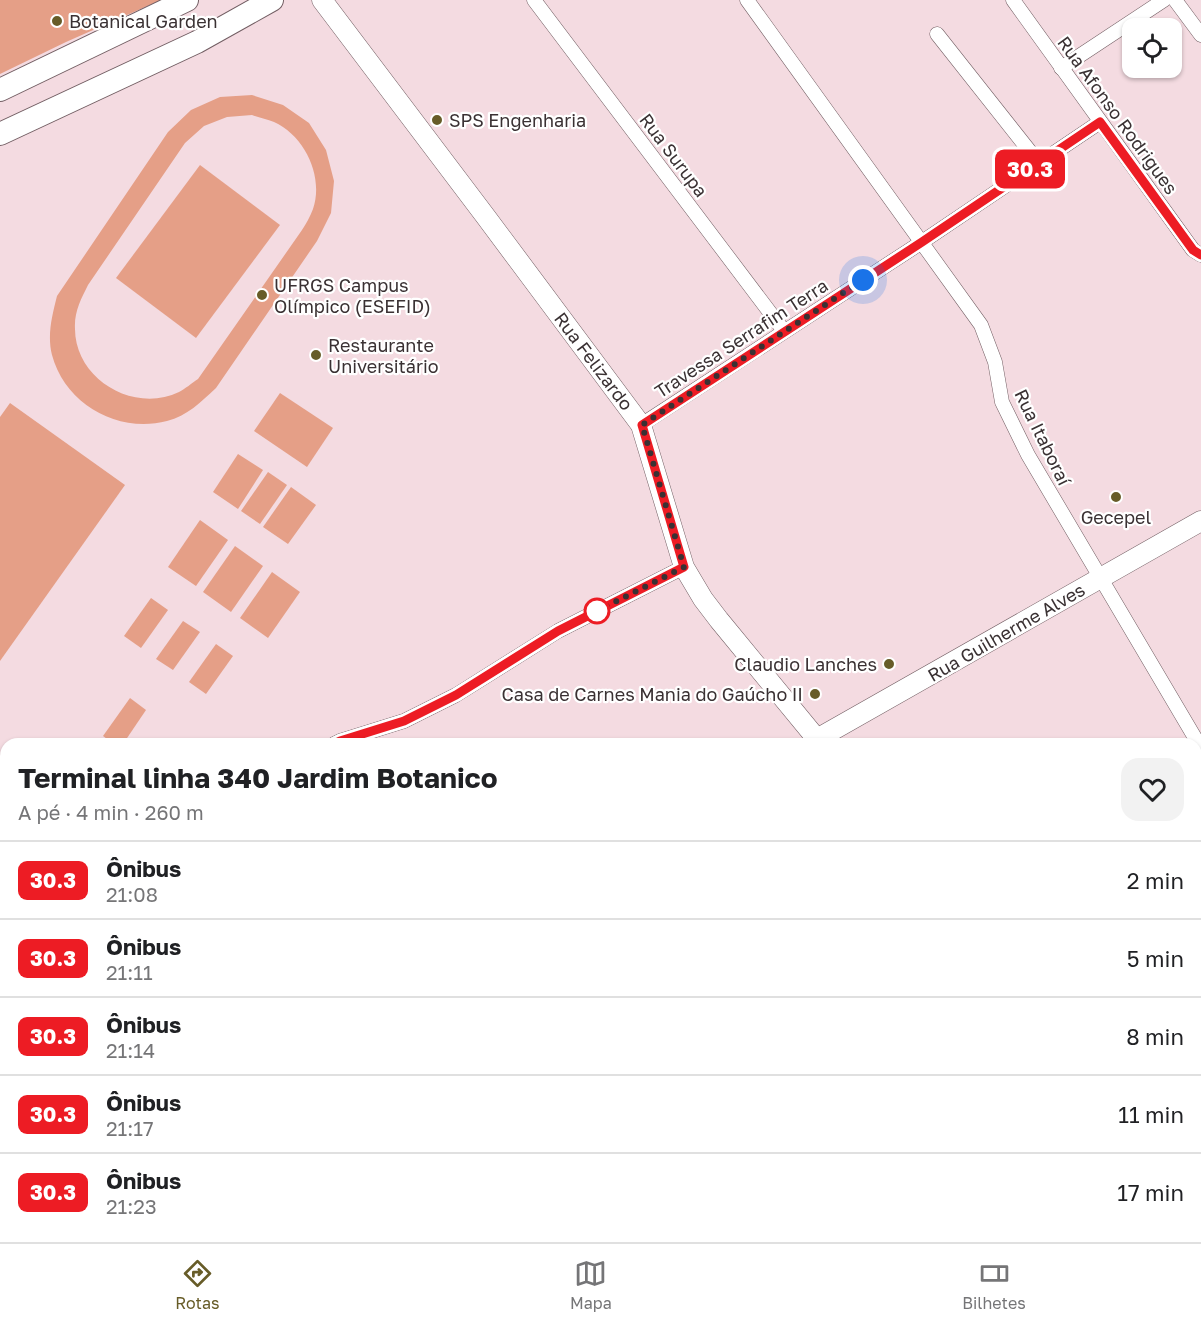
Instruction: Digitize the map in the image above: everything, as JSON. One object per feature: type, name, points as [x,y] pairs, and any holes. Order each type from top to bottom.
[{"type":"main road","points":[[0,90],[187,0]]},
{"type":"main road","points":[[0,134],[197,42],[272,0]]},
{"type":"main road","name":"Rua Felizardo","points":[[322,0],[642,425],[684,567],[703,599],[814,738]]},
{"type":"main road","name":"Rua Guilherme Alves","points":[[824,738],[1201,521]]},
{"type":"street","name":"Rua Surupa","points":[[534,0],[784,332]]},
{"type":"street","name":"Rua Itaboraí","points":[[747,0],[981,325],[995,362],[1002,402],[1028,455],[1195,738]]},
{"type":"street","name":"Rua Afonso Rodrigues","points":[[1013,0],[1197,252]]},
{"type":"street","points":[[1061,68],[1164,0]]},
{"type":"street","points":[[1175,0],[1201,35]]},
{"type":"street","points":[[937,34],[1039,163]]},
{"type":"street","name":"Travessa Serrafim Terra","points":[[642,425],[922,242],[1100,122]]},
{"type":"street","points":[[350,738],[404,721],[456,695],[558,631],[684,567]]},
{"type":"shaded area","name":"Botanical Garden","points":[[0,0],[161,0],[0,74]]},
{"type":"shaded area","points":[[252,95],[283,105],[309,123],[326,150],[334,181],[331,213],[317,241],[216,388],[187,412],[174,419],[149,424],[113,419],[81,401],[59,372],[52,355],[50,340],[57,296],[168,132],[191,110],[220,97]],"holes":[[[252,115],[285,128],[303,147],[314,171],[316,184],[316,197],[308,220],[198,379],[179,392],[162,398],[126,395],[110,388],[96,377],[85,363],[78,347],[76,317],[88,285],[185,143],[204,126],[227,117]]]},
{"type":"shaded area","points":[[200,165],[280,225],[196,338],[116,278]]},
{"type":"shaded area","points":[[280,393],[333,428],[307,467],[254,431]]},
{"type":"shaded area","points":[[10,403],[125,485],[0,661],[0,417]]},
{"type":"shaded area","points":[[238,454],[263,470],[238,509],[213,492]]},
{"type":"shaded area","points":[[268,472],[287,485],[260,524],[241,511]]},
{"type":"shaded area","points":[[291,487],[316,505],[288,544],[263,527]]},
{"type":"shaded area","points":[[200,520],[228,540],[196,586],[168,567]]},
{"type":"shaded area","points":[[235,546],[263,566],[231,612],[203,592]]},
{"type":"shaded area","points":[[272,572],[300,592],[268,638],[240,618]]},
{"type":"shaded area","points":[[151,598],[168,610],[141,648],[124,636]]},
{"type":"shaded area","points":[[183,621],[200,632],[173,670],[156,659]]},
{"type":"shaded area","points":[[216,644],[233,656],[206,694],[189,682]]},
{"type":"shaded area","points":[[130,698],[146,710],[127,738],[103,736]]},
{"type":"bus line","name":"30.3","points":[[350,738],[404,721],[456,695],[558,631],[684,567],[642,425],[922,242],[1100,122],[1193,250],[1201,255]]},
{"type":"place","name":"Botanical Garden","points":[[57,21]]},
{"type":"place","name":"SPS Engenharia","points":[[437,120]]},
{"type":"place","name":"UFRGS Campus Olímpico (ESEFID)","points":[[262,295]]},
{"type":"place","name":"Restaurante Universitário","points":[[316,355]]},
{"type":"place","name":"Gecepel","points":[[1116,497]]},
{"type":"place","name":"Claudio Lanches","points":[[889,664]]},
{"type":"place","name":"Casa de Carnes Mania do Gaúcho II","points":[[815,694]]},
{"type":"route","points":[[597,611],[684,567],[642,425],[863,280]]}]
